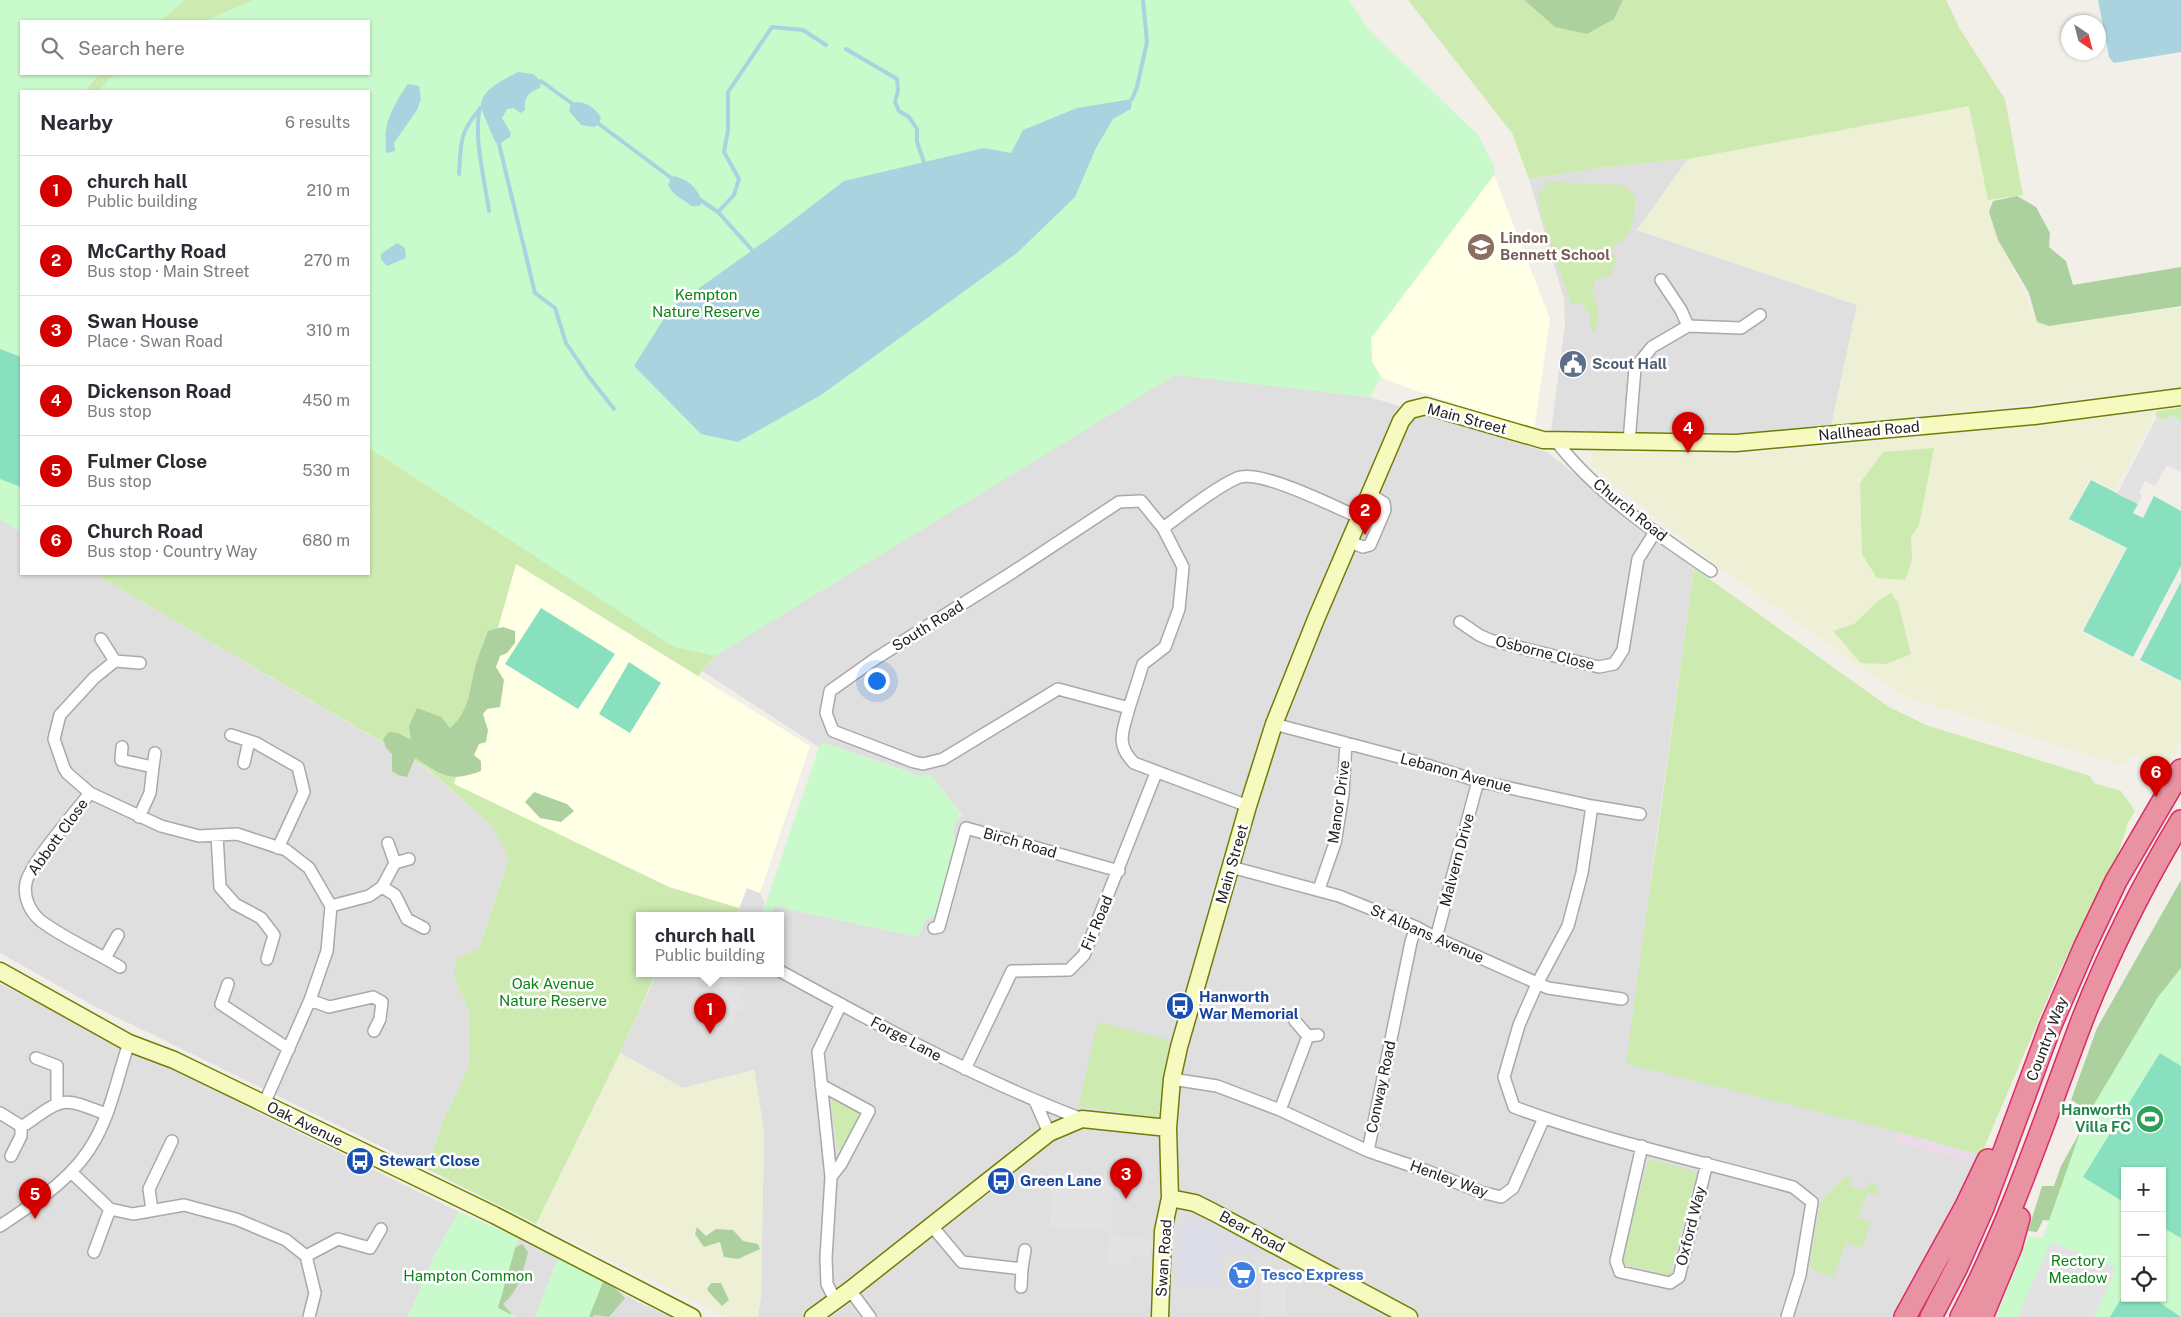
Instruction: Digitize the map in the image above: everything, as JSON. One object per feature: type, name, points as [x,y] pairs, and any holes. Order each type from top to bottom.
[{"type":"highway","name":"Country Way","points":[[1932,1317],[1983,1208],[2050,1027],[2085,946],[2116,881],[2181,770]]},
{"type":"highway","name":"Country Way","points":[[1961,1317],[1984,1273],[2110,954],[2139,896],[2181,821]]},
{"type":"highway","points":[[1905,1317],[1966,1206],[2050,1027]]},
{"type":"highway","points":[[1982,1317],[2011,1247],[2059,1084]]},
{"type":"street","points":[[1662,280],[1682,310],[1688,326]]},
{"type":"street","points":[[1629,442],[1635,368],[1652,346],[1688,326],[1740,328],[1760,315]]},
{"type":"street","name":"Nallhead Road","points":[[1556,441],[1736,443],[2034,416],[2181,397]]},
{"type":"street","name":"Main Street","points":[[1170,1198],[1168,1128],[1172,1078],[1181,1038],[1248,806],[1274,724],[1401,422],[1410,410],[1426,406],[1543,440],[1556,441]]},
{"type":"street","name":"Church Road","points":[[1556,441],[1574,464],[1655,532],[1711,571]]},
{"type":"street","points":[[1163,528],[1197,503],[1239,477],[1268,479],[1361,518]]},
{"type":"street","points":[[1350,542],[1363,548],[1370,545],[1385,510],[1384,503],[1371,495]]},
{"type":"street","name":"South Road","points":[[1129,708],[1058,689],[943,759],[923,764],[832,731],[826,713],[830,691],[874,659],[1013,572],[1119,502],[1141,501],[1163,528],[1183,567],[1179,609],[1165,647],[1143,664],[1129,708],[1121,739],[1125,754],[1134,763],[1156,773],[1248,806]]},
{"type":"street","name":"Osborne Close","points":[[1460,622],[1479,636],[1490,640],[1599,667],[1614,664],[1623,650],[1638,559],[1655,532]]},
{"type":"street","points":[[101,639],[115,662]]},
{"type":"street","points":[[140,663],[115,662],[94,678],[60,715],[54,739],[64,768],[90,793],[139,818],[198,836],[237,834],[286,850],[309,868],[331,906],[327,951],[310,1000],[264,1104]]},
{"type":"street","name":"Lebanon Avenue","points":[[1274,724],[1414,761],[1478,781],[1592,806],[1640,814]]},
{"type":"street","points":[[231,735],[256,743],[298,768],[304,792],[278,848]]},
{"type":"street","points":[[244,763],[248,741]]},
{"type":"street","name":"Manor Drive","points":[[1318,889],[1335,843],[1343,794],[1346,743]]},
{"type":"street","points":[[122,747],[121,760],[153,767]]},
{"type":"street","points":[[139,818],[150,793],[155,753]]},
{"type":"street","name":"Fir Road","points":[[965,1069],[1012,971],[1069,970],[1084,955],[1156,773]]},
{"type":"street","name":"Malvern Drive","points":[[1436,938],[1478,781]]},
{"type":"street","name":"Abbott Close","points":[[90,793],[32,870],[25,885],[26,893],[30,910],[41,921],[120,967]]},
{"type":"street","points":[[1592,806],[1582,873],[1568,926],[1537,984],[1519,1025],[1504,1076],[1514,1107],[1544,1118],[1792,1187],[1812,1202],[1800,1275],[1786,1317]]},
{"type":"street","name":"Birch Road","points":[[934,928],[939,927],[966,828],[1118,871]]},
{"type":"street","points":[[217,835],[220,887],[235,904],[262,918],[274,935],[267,959]]},
{"type":"street","points":[[388,843],[395,864]]},
{"type":"street","points":[[331,906],[369,896],[382,887],[395,864],[409,859]]},
{"type":"street","name":"St Albans Avenue","points":[[1231,868],[1318,889],[1339,896],[1416,927],[1436,938],[1548,988],[1622,999]]},
{"type":"street","points":[[382,887],[395,895],[407,919],[424,928]]},
{"type":"street","name":"Conway Road","points":[[1172,1078],[1217,1086],[1280,1110],[1368,1151],[1411,942],[1416,927]]},
{"type":"street","points":[[105,958],[118,935]]},
{"type":"street","name":"Oak Avenue","points":[[0,971],[129,1043],[174,1060],[494,1215],[692,1317]]},
{"type":"street","name":"Forge Lane","points":[[784,973],[965,1069],[1035,1101],[1082,1119]]},
{"type":"street","points":[[228,984],[221,1004],[289,1049]]},
{"type":"street","points":[[310,1000],[329,1007],[373,996],[382,1002],[380,1019],[374,1031]]},
{"type":"street","points":[[835,1300],[827,1284],[826,1258],[831,1177],[818,1052],[841,1004]]},
{"type":"street","points":[[1280,1110],[1313,1036],[1295,1021]]},
{"type":"street","points":[[0,1226],[34,1203],[71,1172],[96,1139],[129,1043]]},
{"type":"street","points":[[36,1058],[57,1066],[57,1102]]},
{"type":"street","points":[[821,1085],[868,1111],[841,1164],[831,1177]]},
{"type":"street","points":[[21,1126],[57,1102],[66,1101],[84,1105],[106,1114]]},
{"type":"street","points":[[1035,1101],[1049,1133]]},
{"type":"street","points":[[0,1113],[21,1126]]},
{"type":"street","name":"Henley Way","points":[[1368,1151],[1501,1197],[1513,1188],[1544,1118]]},
{"type":"street","points":[[813,1317],[1049,1133],[1082,1119],[1168,1128]]},
{"type":"street","points":[[12,1156],[21,1136],[21,1126]]},
{"type":"street","points":[[152,1210],[149,1189],[172,1141]]},
{"type":"street","name":"Oxford Way","points":[[1642,1146],[1616,1261],[1620,1272],[1670,1283],[1679,1277],[1707,1164]]},
{"type":"street","points":[[71,1172],[110,1209],[133,1214],[184,1205],[236,1219],[286,1240],[306,1256],[314,1293],[309,1317]]},
{"type":"street","name":"Swan Road","points":[[1160,1317],[1162,1231],[1170,1198]]},
{"type":"street","name":"Bear Road","points":[[1170,1198],[1195,1203],[1409,1317]]},
{"type":"street","points":[[94,1252],[110,1209]]},
{"type":"street","points":[[932,1225],[962,1262],[1022,1269]]},
{"type":"street","points":[[306,1256],[338,1239],[370,1248],[382,1228]]},
{"type":"street","points":[[1022,1287],[1025,1250]]},
{"type":"street","points":[[850,1290],[870,1317]]},
{"type":"shaded area","points":[[1969,106],[1993,220],[2034,318],[2181,308],[2181,387],[1831,427],[1857,305],[1637,230],[1688,159]]},
{"type":"shaded area","points":[[1688,159],[1637,230],[1857,305],[1831,427],[1743,433],[1551,431],[1565,325],[1564,299],[1529,179],[1605,167]]},
{"type":"shaded area","name":"Lindon Bennett School","points":[[1494,175],[1550,319],[1534,431],[1394,383],[1381,377],[1372,362],[1371,338]]},
{"type":"shaded area","points":[[1175,375],[1370,397],[1547,452],[1694,568],[1654,854],[1643,948],[1898,1132],[1981,1155],[1898,1317],[758,1317],[761,1296],[764,1132],[754,1070],[683,1088],[620,1053],[655,977],[784,977],[784,912],[772,912],[774,906],[918,937],[954,836],[955,823],[962,815],[931,775],[921,776],[824,743],[819,747],[702,671],[715,656]]},
{"type":"shaded area","points":[[2157,411],[2115,490],[2090,477],[2068,520],[2125,549],[2081,632],[2181,683],[2181,741],[2168,765],[2133,755],[2120,765],[1903,696],[1716,565],[1591,465],[1592,452],[1749,454]]},
{"type":"shaded area","points":[[2169,415],[2181,421],[2181,472],[2167,465],[2155,486],[2145,481],[2139,494],[2142,496],[2138,504],[2117,494],[2157,417],[2166,421]]},
{"type":"shaded area","points":[[0,519],[20,530],[20,575],[97,575],[427,769],[492,826],[509,858],[479,949],[454,976],[469,1012],[469,1066],[443,1121],[427,1169],[96,1007],[0,953]]},
{"type":"shaded area","points":[[516,563],[810,746],[760,893],[747,888],[739,908],[669,887],[454,784]]},
{"type":"shaded area","points":[[747,888],[760,893],[765,904],[763,912],[738,912]]},
{"type":"shaded area","points":[[709,977],[740,977],[733,983],[734,987],[741,988],[745,1010],[738,1011],[733,1026],[711,1017],[718,1001],[701,991]]},
{"type":"shaded area","points":[[0,984],[459,1212],[436,1252],[408,1317],[0,1317]]},
{"type":"shaded area","points":[[620,1053],[683,1088],[754,1070],[764,1132],[761,1296],[758,1317],[728,1317],[536,1224]]},
{"type":"shaded area","points":[[1898,1132],[1973,1154],[1971,1162],[1895,1142]]},
{"type":"shaded area","points":[[1052,1172],[1114,1175],[1111,1231],[1050,1228]]},
{"type":"shaded area","points":[[1195,1216],[1265,1251],[1262,1254],[1221,1252],[1219,1286],[1177,1285],[1180,1228]]},
{"type":"shaded area","points":[[1109,1235],[1151,1239],[1150,1257],[1133,1255],[1131,1265],[1107,1263]]},
{"type":"shaded area","points":[[518,1238],[558,1258],[535,1317],[517,1317],[498,1308]]},
{"type":"shaded area","points":[[2051,1242],[2116,1267],[2095,1317],[2017,1317]]},
{"type":"shaded area","points":[[1277,1270],[1286,1284],[1286,1317],[1261,1317],[1261,1271]]},
{"type":"shaded area","points":[[603,1282],[640,1303],[672,1317],[589,1317]]},
{"type":"green space","points":[[0,0],[185,0],[161,20],[20,20],[20,75],[98,75],[86,90],[20,90],[20,531],[0,520]]},
{"type":"green space","points":[[185,0],[360,0],[303,20],[161,20]]},
{"type":"green space","name":"Kempton Nature Reserve","points":[[254,0],[1349,0],[1369,30],[1478,135],[1495,168],[1494,175],[1371,338],[1372,362],[1381,377],[1370,397],[1175,375],[715,656],[674,647],[370,449],[370,90],[99,90],[114,75],[370,75],[370,20],[206,20]]},
{"type":"green space","points":[[1408,0],[1524,0],[1555,27],[1614,19],[1623,0],[1946,0],[1960,29],[2005,99],[2023,195],[1988,200],[1969,106],[1688,159],[1605,167],[1529,179],[1512,133]]},
{"type":"green space","points":[[1524,0],[1623,0],[1614,19],[1587,34],[1555,27]]},
{"type":"green space","name":"Oak Avenue Nature Reserve","points":[[379,72],[1186,355],[1334,393],[1175,375],[715,656],[698,676],[516,564],[454,784],[669,887],[739,908],[737,912],[636,912],[636,977],[654,977],[620,1053],[536,1224],[427,1169],[443,1121],[469,1066],[469,1012],[454,976],[457,958],[479,949],[509,858],[492,826],[428,769],[97,575],[370,575],[370,90]]},
{"type":"green space","points":[[98,75],[170,75],[148,90],[86,90]]},
{"type":"green space","points":[[1549,182],[1623,185],[1635,196],[1634,218],[1629,232],[1626,238],[1614,245],[1612,252],[1616,258],[1611,276],[1597,278],[1592,290],[1598,308],[1596,332],[1591,331],[1590,315],[1582,304],[1571,304],[1544,225],[1538,195]]},
{"type":"green space","points":[[2017,196],[2036,207],[2050,233],[2049,247],[2066,261],[2073,285],[2181,267],[2181,306],[2049,326],[2037,322],[2029,293],[1998,240],[1989,212],[1993,201]]},
{"type":"green space","points":[[0,349],[20,357],[20,487],[0,479]]},
{"type":"green space","points":[[2181,408],[2181,421],[2170,415],[2166,421],[2155,416],[2157,411]]},
{"type":"green space","points":[[1934,448],[1919,525],[1911,537],[1912,560],[1905,580],[1877,578],[1862,554],[1860,483],[1883,452]]},
{"type":"green space","points":[[2091,480],[2138,504],[2133,513],[2143,518],[2154,496],[2181,511],[2181,566],[2133,657],[2083,631],[2127,548],[2069,519]]},
{"type":"green space","points":[[1694,568],[1889,707],[1926,725],[2090,776],[2094,783],[2121,791],[2135,811],[2128,823],[2116,860],[2059,972],[1981,1155],[1898,1132],[1626,1064]]},
{"type":"green space","points":[[2181,582],[2181,681],[2140,660]]},
{"type":"green space","points":[[1891,593],[1898,603],[1911,654],[1886,664],[1861,663],[1833,631],[1854,624],[1877,602]]},
{"type":"green space","points":[[541,608],[615,654],[578,709],[505,664]]},
{"type":"green space","points":[[503,627],[515,631],[515,643],[507,653],[500,656],[496,667],[504,680],[500,707],[487,709],[483,714],[488,730],[486,742],[479,744],[474,755],[481,761],[481,771],[470,775],[453,777],[439,773],[415,758],[407,777],[392,771],[392,754],[386,748],[383,739],[389,732],[398,733],[411,740],[409,726],[417,708],[441,717],[450,728],[461,716],[464,709],[488,631]]},
{"type":"green space","points":[[629,662],[661,683],[630,733],[599,714]]},
{"type":"green space","points":[[824,743],[921,776],[931,775],[962,816],[954,828],[957,842],[938,914],[926,919],[918,937],[774,906],[772,912],[763,912],[819,747]]},
{"type":"green space","points":[[534,792],[567,804],[574,811],[561,822],[540,818],[525,802]]},
{"type":"green space","points":[[2181,880],[2181,998],[2054,1221],[2043,1220],[2037,1232],[2028,1231],[2042,1186],[2054,1186],[2061,1166],[2091,1112],[2071,1100],[2097,1028]]},
{"type":"green space","name":"Rectory Meadow","points":[[2181,968],[2181,1317],[1996,1317],[2029,1236],[2043,1238],[2084,1121],[2158,997]]},
{"type":"green space","points":[[1098,1022],[1169,1040],[1158,1118],[1078,1106]]},
{"type":"green space","name":"Hanworth Villa FC","points":[[2160,1053],[2181,1066],[2181,1238],[2166,1229],[2166,1167],[2121,1167],[2121,1201],[2083,1177]]},
{"type":"green space","points":[[831,1100],[854,1107],[860,1116],[843,1149],[837,1149]]},
{"type":"green space","points":[[1649,1159],[1697,1172],[1670,1276],[1620,1263]]},
{"type":"green space","points":[[1852,1176],[1850,1187],[1866,1190],[1871,1180],[1877,1186],[1877,1195],[1867,1193],[1858,1217],[1871,1222],[1862,1248],[1846,1243],[1833,1277],[1816,1271],[1810,1264],[1820,1203],[1844,1177]]},
{"type":"green space","name":"Hampton Common","points":[[459,1212],[518,1238],[498,1308],[517,1317],[408,1317],[436,1252]]},
{"type":"green space","points":[[697,1227],[706,1236],[716,1229],[733,1230],[743,1241],[758,1244],[760,1249],[738,1259],[724,1257],[720,1242],[704,1247],[695,1234]]},
{"type":"green space","points":[[522,1244],[528,1252],[522,1273],[517,1287],[503,1304],[514,1317],[490,1317],[512,1249]]},
{"type":"green space","name":"Hampton Common","points":[[558,1258],[603,1282],[589,1317],[535,1317]]},
{"type":"green space","points":[[580,1267],[606,1279],[625,1298],[609,1317],[594,1315],[593,1317],[564,1317],[571,1275]]},
{"type":"green space","points":[[711,1283],[721,1283],[729,1300],[722,1306],[707,1289]]},
{"type":"green space","points":[[2121,1299],[2121,1302],[2159,1302],[2181,1317],[2110,1317]]},
{"type":"water","points":[[2098,0],[2181,0],[2181,52],[2114,63],[2109,57],[2106,41],[2106,15],[2101,15]]},
{"type":"water","points":[[518,72],[533,74],[541,81],[540,88],[532,91],[528,96],[525,102],[525,110],[521,113],[513,108],[507,109],[502,118],[511,133],[510,137],[499,144],[496,143],[483,112],[482,100],[495,85]]},
{"type":"water","points":[[408,84],[419,86],[421,99],[417,110],[394,143],[395,151],[386,153],[387,124],[391,112]]},
{"type":"water","points":[[1132,99],[1131,109],[1113,119],[1096,148],[1075,197],[1017,253],[821,395],[738,442],[701,434],[634,366],[670,309],[775,234],[844,181],[984,148],[1011,153],[1023,130],[1077,108]]},
{"type":"water","points":[[578,102],[589,105],[596,111],[601,117],[599,124],[594,127],[581,125],[569,111],[571,103]]},
{"type":"water","points":[[674,176],[684,179],[695,188],[702,201],[700,206],[691,206],[673,192],[668,185]]},
{"type":"water","points":[[397,243],[405,248],[406,258],[387,266],[381,259],[381,254]]},
{"type":"waterway","points":[[1132,99],[1137,87],[1147,42],[1143,0]]},
{"type":"waterway","points":[[718,212],[734,195],[739,179],[724,152],[728,130],[728,92],[772,27],[803,30],[826,45]]},
{"type":"waterway","points":[[846,49],[897,79],[898,91],[895,102],[899,111],[909,117],[917,129],[917,142],[924,162]]},
{"type":"waterway","points":[[541,81],[574,105]]},
{"type":"waterway","points":[[480,108],[478,120],[480,159],[489,211]]},
{"type":"waterway","points":[[459,174],[464,132],[479,110]]},
{"type":"waterway","points":[[595,121],[674,180]]},
{"type":"waterway","points":[[499,144],[535,293],[555,308],[566,343],[614,409]]},
{"type":"waterway","points":[[699,199],[718,212],[752,250]]},
{"type":"place","name":"Lindon Bennett School","points":[[1481,247]]},
{"type":"place","name":"Scout Hall","points":[[1573,364]]},
{"type":"place","name":"Dickenson Road","points":[[1688,453]]},
{"type":"place","name":"McCarthy Road","points":[[1365,535]]},
{"type":"place","name":"Church Road","points":[[2156,797]]},
{"type":"place","name":"Hanworth War Memorial","points":[[1180,1006]]},
{"type":"place","name":"church hall","points":[[710,1034]]},
{"type":"place","name":"Hanworth Villa FC","points":[[2150,1119]]},
{"type":"place","name":"Stewart Close","points":[[360,1161]]},
{"type":"place","name":"Green Lane","points":[[1001,1181]]},
{"type":"place","name":"Swan House","points":[[1126,1199]]},
{"type":"place","name":"Fulmer Close","points":[[35,1219]]},
{"type":"place","name":"Tesco Express","points":[[1242,1275]]}]
